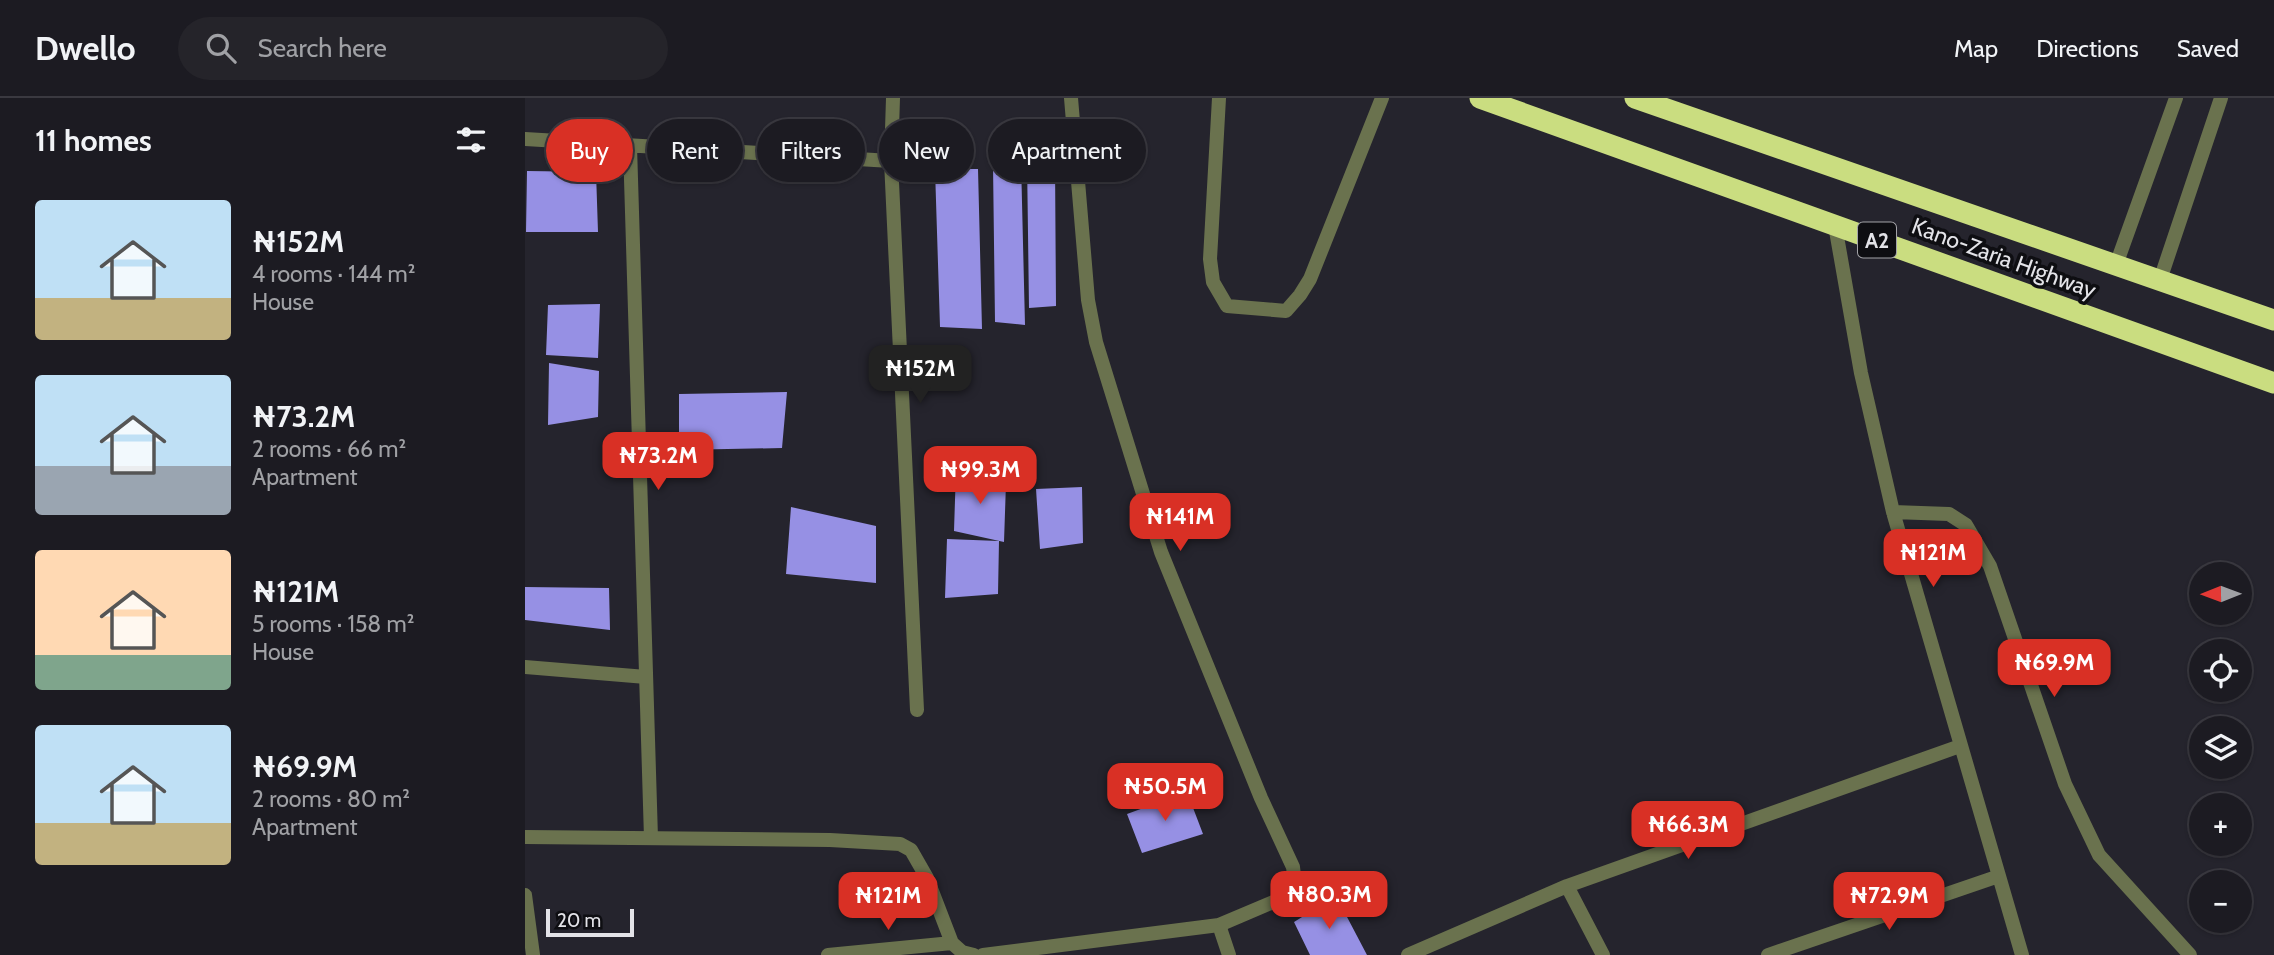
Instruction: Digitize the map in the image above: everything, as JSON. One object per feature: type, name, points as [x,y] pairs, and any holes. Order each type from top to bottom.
[{"type":"highway","name":"Kano-Zaria Highway","points":[[1480,98],[2274,383]]},
{"type":"highway","name":"Kano-Zaria Highway","points":[[1635,98],[2274,320]]},
{"type":"street","points":[[892,119],[893,98]]},
{"type":"street","points":[[983,955],[1219,926],[1292,894],[1296,883],[1293,867],[1261,798],[1161,552],[1095,342],[1088,300],[1072,98]]},
{"type":"street","points":[[1219,98],[1210,259],[1213,282],[1227,306],[1286,311],[1310,279],[1382,98]]},
{"type":"street","points":[[2116,265],[2176,98]]},
{"type":"street","points":[[2160,280],[2221,98]]},
{"type":"street","points":[[525,139],[546,140]]},
{"type":"street","points":[[633,146],[879,160]]},
{"type":"street","points":[[631,182],[652,838]]},
{"type":"street","points":[[892,182],[917,710]]},
{"type":"street","points":[[1835,225],[1861,373],[1893,512],[2022,955]]},
{"type":"street","points":[[1893,512],[1949,514],[1966,525],[1990,566],[2064,784],[2099,855],[2190,955]]},
{"type":"street","points":[[525,667],[646,677]]},
{"type":"street","points":[[1408,955],[1567,886],[1960,746]]},
{"type":"street","points":[[525,837],[829,840],[900,844],[911,850],[927,878],[952,943],[962,952],[974,955]]},
{"type":"street","points":[[1768,955],[1999,876]]},
{"type":"street","points":[[1567,886],[1603,955]]},
{"type":"street","points":[[525,895],[533,955]]},
{"type":"street","points":[[1219,926],[1229,955]]},
{"type":"street","points":[[828,955],[952,943]]},
{"type":"building","points":[[974,169],[978,169],[982,329],[940,327],[935,182],[974,182]]},
{"type":"building","points":[[527,171],[546,171],[546,182],[596,182],[598,232],[526,232]]},
{"type":"building","points":[[993,182],[1022,182],[1025,325],[995,322]]},
{"type":"building","points":[[1027,182],[1055,182],[1056,306],[1029,308]]},
{"type":"building","points":[[600,304],[598,358],[546,355],[548,305]]},
{"type":"building","points":[[549,363],[599,371],[598,417],[548,425]]},
{"type":"building","points":[[787,392],[782,448],[679,450],[679,394]]},
{"type":"building","points":[[956,469],[1006,483],[1004,542],[954,531]]},
{"type":"building","points":[[1082,487],[1083,543],[1040,549],[1036,489]]},
{"type":"building","points":[[791,507],[876,526],[876,583],[786,574]]},
{"type":"building","points":[[947,539],[999,541],[998,594],[945,598]]},
{"type":"building","points":[[525,587],[609,588],[610,630],[525,620]]},
{"type":"building","points":[[1187,792],[1203,834],[1142,853],[1127,814]]},
{"type":"building","points":[[1336,896],[1367,955],[1310,955],[1294,922]]}]
